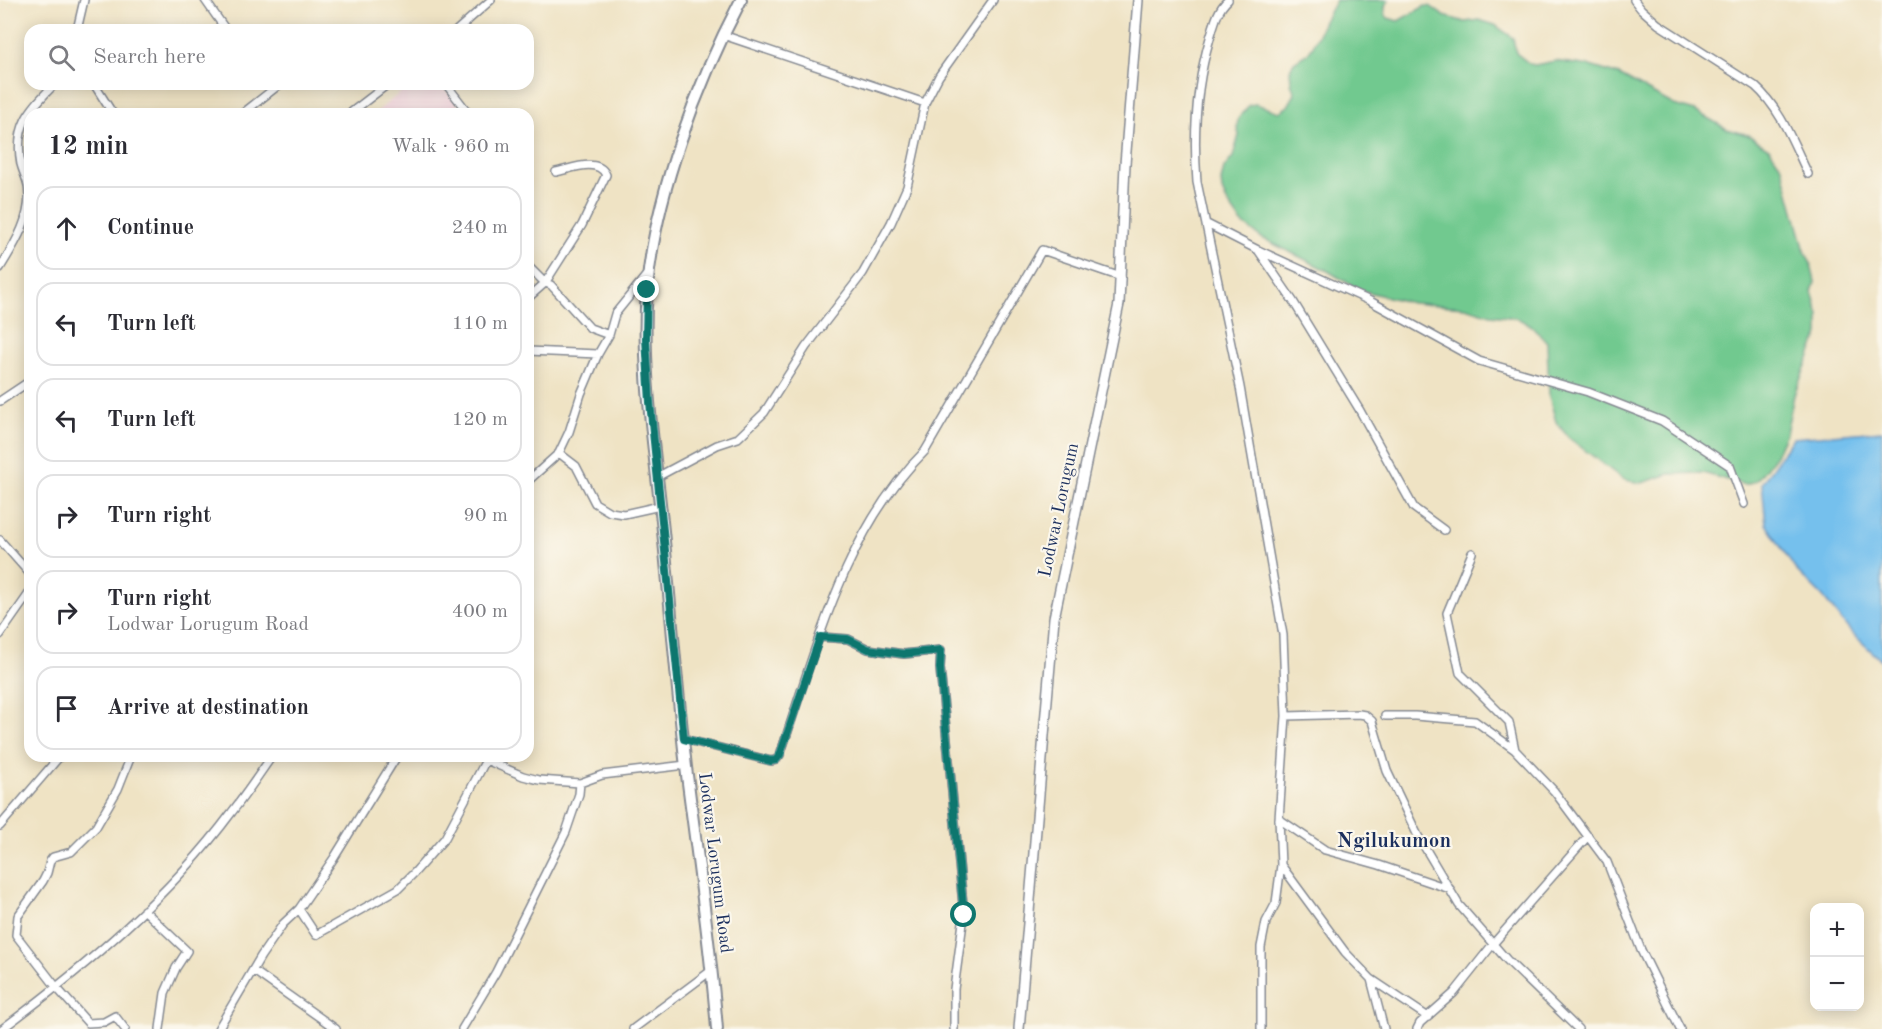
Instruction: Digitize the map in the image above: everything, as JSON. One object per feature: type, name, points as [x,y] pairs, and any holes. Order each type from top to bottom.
[{"type":"main road","name":"Lodwar Lorugum Road","points":[[717,1029],[712,970],[686,765],[657,477],[646,339],[649,272],[668,184],[705,73],[741,0]]},
{"type":"street","points":[[78,24],[84,0]]},
{"type":"street","points":[[205,0],[222,24]]},
{"type":"street","points":[[464,24],[491,0]]},
{"type":"street","points":[[657,477],[717,445],[738,438],[764,413],[806,347],[837,310],[863,273],[891,223],[907,187],[925,103],[939,76],[993,0]]},
{"type":"street","name":"Lodwar Lorugum","points":[[1018,1029],[1054,618],[1115,332],[1121,277],[1125,164],[1138,0]]},
{"type":"street","points":[[1227,0],[1215,19],[1204,56],[1196,102],[1195,138],[1197,182],[1240,387],[1282,635],[1286,716],[1279,819],[1281,865],[1276,903],[1266,922],[1261,947],[1261,1029]]},
{"type":"street","points":[[1634,0],[1658,24],[1755,86],[1766,96],[1776,110],[1808,174]]},
{"type":"street","points":[[723,35],[925,103]]},
{"type":"street","points":[[33,108],[49,90]]},
{"type":"street","points":[[98,90],[109,108]]},
{"type":"street","points":[[250,108],[272,90]]},
{"type":"street","points":[[451,90],[464,108]]},
{"type":"street","points":[[357,108],[378,91]]},
{"type":"street","points":[[24,122],[20,132],[21,164],[24,173]]},
{"type":"street","points":[[534,293],[545,283],[582,225],[606,175],[594,165],[556,172]]},
{"type":"street","points":[[0,268],[17,242],[24,220]]},
{"type":"street","points":[[1207,224],[1370,302],[1479,361],[1588,392],[1662,421],[1730,466],[1744,504]]},
{"type":"street","points":[[684,739],[771,761],[776,760],[780,755],[837,590],[871,521],[883,500],[910,466],[926,451],[1042,250],[1121,277]]},
{"type":"street","points":[[1258,250],[1293,301],[1359,409],[1414,508],[1444,530]]},
{"type":"street","points":[[534,272],[550,285],[590,328],[609,335]]},
{"type":"street","points":[[534,476],[559,453],[573,424],[581,394],[609,335],[615,314],[649,272]]},
{"type":"street","points":[[534,351],[598,354]]},
{"type":"street","points":[[0,400],[24,385]]},
{"type":"street","points":[[559,453],[576,466],[595,503],[610,512],[624,514],[660,506]]},
{"type":"street","points":[[0,540],[24,567]]},
{"type":"street","points":[[1472,553],[1447,613],[1460,672],[1509,722],[1515,750]]},
{"type":"street","points":[[0,635],[24,602]]},
{"type":"street","points":[[820,637],[848,639],[868,649],[904,654],[941,650],[940,668],[964,915],[954,989],[954,1029]]},
{"type":"street","points":[[1286,716],[1359,714],[1365,715],[1372,721],[1387,771],[1418,836],[1459,905],[1493,945],[1578,1029]]},
{"type":"street","points":[[1385,716],[1475,721],[1515,750],[1554,790],[1607,862],[1641,950],[1680,1029]]},
{"type":"street","points":[[0,826],[55,762]]},
{"type":"street","points":[[125,1029],[115,1016],[104,1022],[88,1023],[57,988],[16,935],[18,916],[43,881],[50,861],[53,857],[71,852],[96,826],[118,789],[129,762]]},
{"type":"street","points":[[2,1029],[57,988],[144,910],[185,868],[231,814],[268,762]]},
{"type":"street","points":[[218,1029],[261,956],[283,924],[299,909],[334,858],[393,762]]},
{"type":"street","points":[[299,909],[316,935],[398,889],[445,838],[485,762]]},
{"type":"street","points":[[491,762],[539,780],[580,783],[602,775],[686,765]]},
{"type":"street","points":[[462,1029],[496,972],[566,832],[579,794],[580,783]]},
{"type":"street","points":[[1279,819],[1325,850],[1389,868],[1450,889]]},
{"type":"street","points":[[1417,1029],[1454,993],[1588,836]]},
{"type":"street","points":[[1281,865],[1345,952],[1371,979],[1428,1017]]},
{"type":"street","points":[[144,910],[187,951],[176,968],[165,993],[160,1029]]},
{"type":"street","points":[[633,1029],[712,970]]},
{"type":"street","points":[[254,971],[336,1029]]},
{"type":"street","points":[[1371,979],[1384,1029]]},
{"type":"shaded area","points":[[404,90],[446,90],[460,108],[381,108]]},
{"type":"green space","points":[[1336,0],[1389,0],[1385,6],[1385,15],[1398,21],[1425,6],[1430,6],[1444,16],[1465,22],[1479,20],[1495,25],[1513,38],[1516,53],[1530,64],[1555,61],[1590,66],[1619,75],[1674,105],[1695,111],[1727,129],[1748,135],[1769,148],[1782,167],[1805,251],[1811,264],[1815,282],[1812,292],[1819,315],[1819,334],[1794,395],[1786,433],[1776,455],[1757,480],[1745,485],[1703,473],[1669,474],[1642,483],[1625,480],[1569,438],[1556,422],[1549,396],[1547,342],[1532,326],[1517,318],[1491,315],[1465,307],[1412,303],[1360,290],[1262,238],[1241,222],[1227,202],[1221,181],[1224,168],[1233,157],[1239,135],[1238,119],[1249,105],[1256,104],[1279,112],[1288,106],[1295,94],[1290,70],[1294,62],[1308,53],[1313,46]]},
{"type":"water","points":[[1882,431],[1882,661],[1850,631],[1822,596],[1795,569],[1766,524],[1762,483],[1793,438]]},
{"type":"district","name":"Ngilukumon","points":[[1394,841]]},
{"type":"route","points":[[647,290],[646,339],[650,402],[684,739],[771,761],[776,760],[780,755],[820,637],[848,639],[868,649],[904,654],[941,650],[940,668],[964,915]]}]
